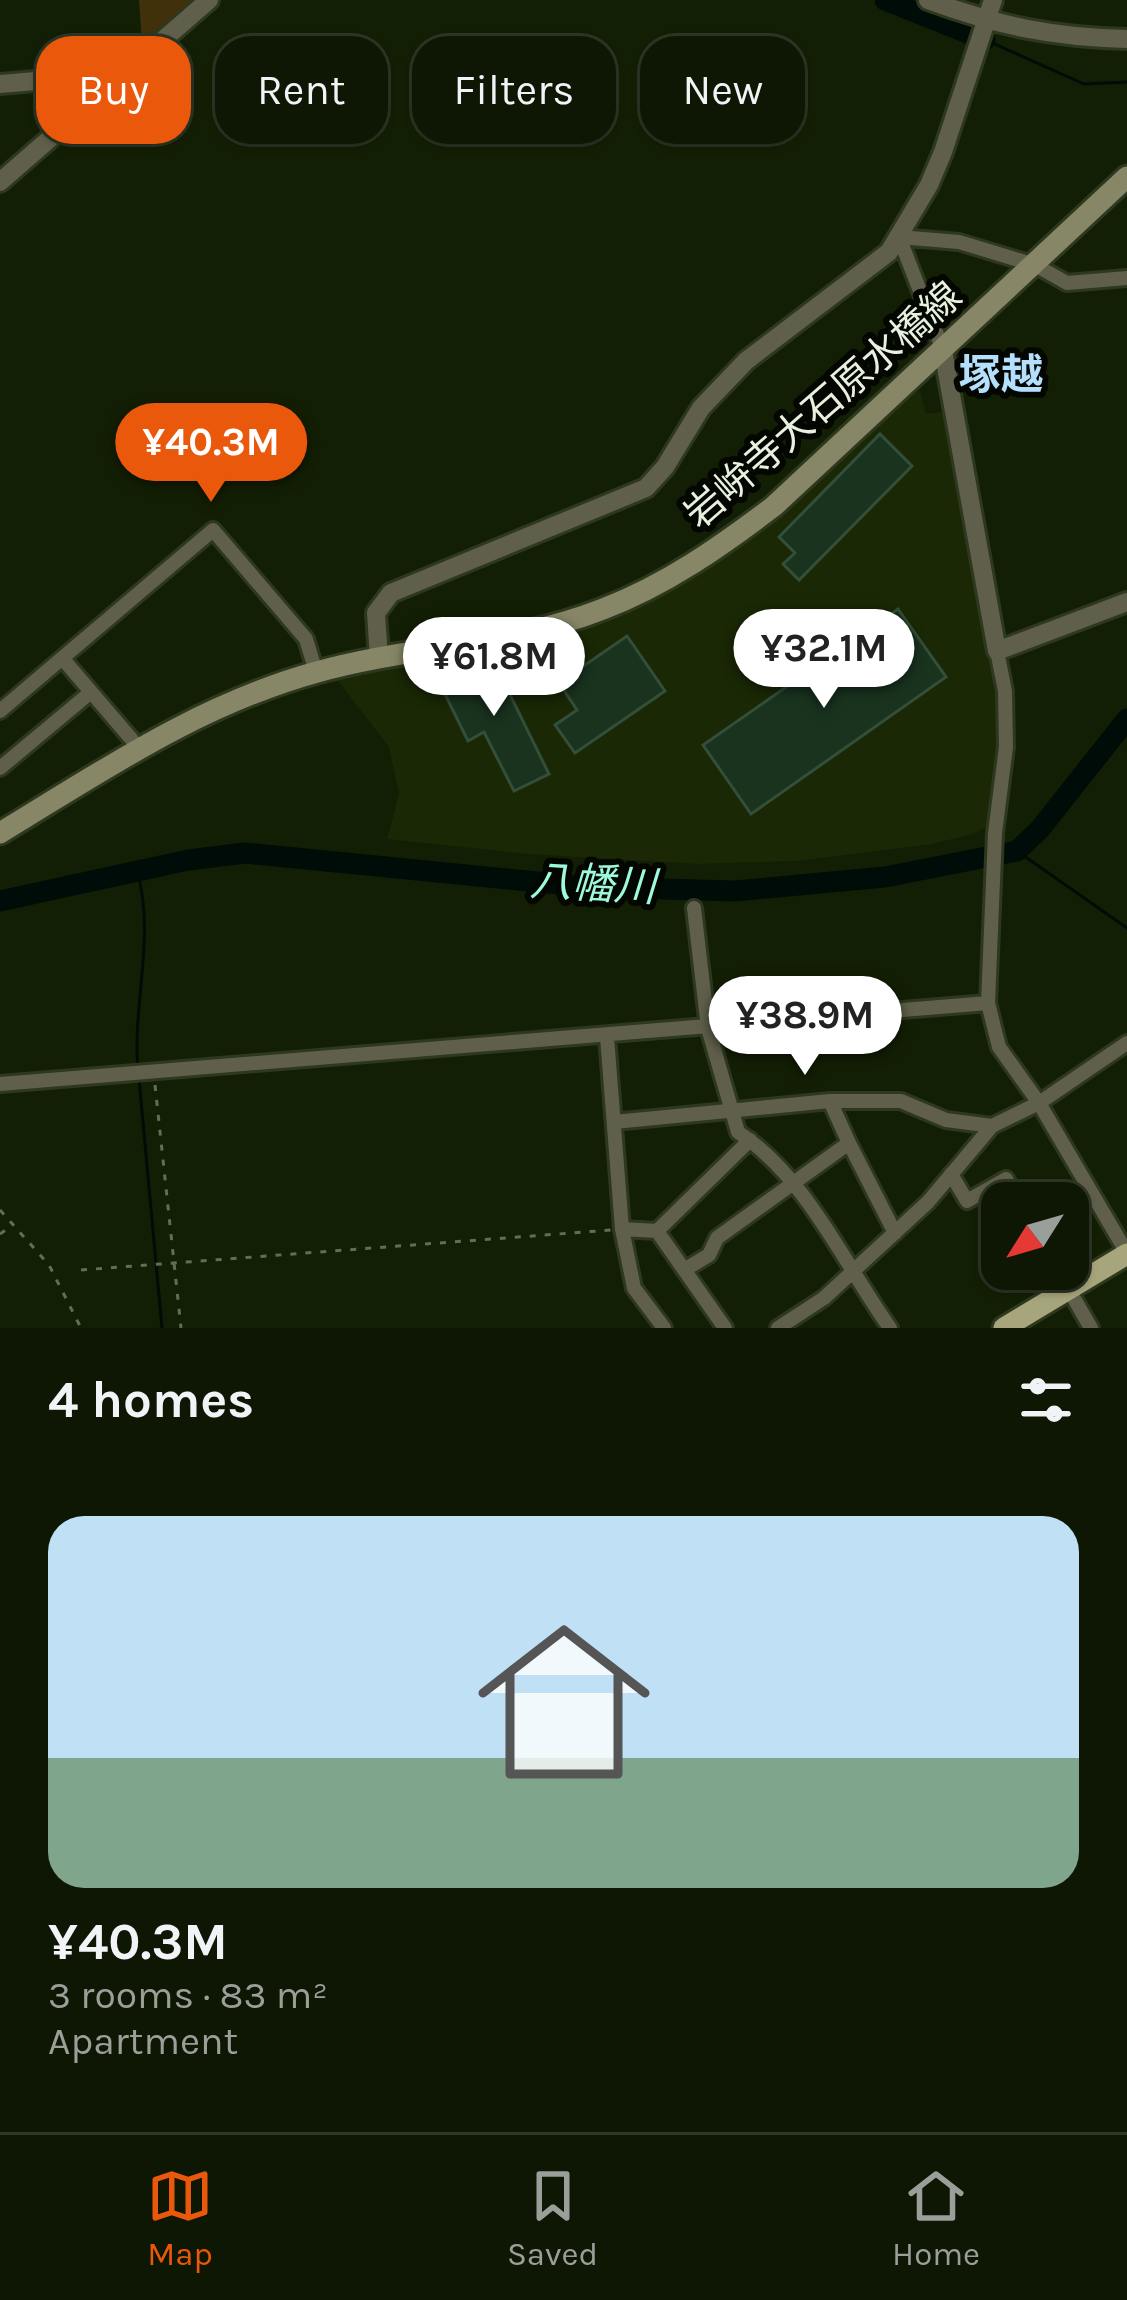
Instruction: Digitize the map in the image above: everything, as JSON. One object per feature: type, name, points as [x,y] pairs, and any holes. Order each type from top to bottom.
[{"type":"main road","name":"岩峅寺大石原水橋線","points":[[0,833],[139,748],[229,701],[316,672],[563,622],[657,586],[720,548],[774,506],[1127,177]]},
{"type":"main road","points":[[1089,1268],[1127,1253]]},
{"type":"main road","points":[[1004,1328],[1050,1290]]},
{"type":"street","points":[[168,36],[209,0]]},
{"type":"street","points":[[928,0],[981,36],[1127,39]]},
{"type":"street","points":[[379,658],[376,613],[391,593],[646,488],[665,467],[701,408],[746,361],[889,252],[943,152],[994,0]]},
{"type":"street","points":[[0,84],[36,81]]},
{"type":"street","points":[[0,182],[44,144]]},
{"type":"street","points":[[899,237],[959,242],[1035,265],[1067,283],[1127,278]]},
{"type":"street","points":[[899,237],[943,350],[1004,691],[1006,747],[995,833],[988,1003],[999,1047],[1039,1103],[1127,1253]]},
{"type":"street","points":[[0,712],[213,530],[307,639],[316,672]]},
{"type":"street","points":[[997,651],[1127,602]]},
{"type":"street","points":[[64,659],[139,748]]},
{"type":"street","points":[[0,768],[91,692]]},
{"type":"street","points":[[694,908],[708,1028],[738,1132],[765,1150],[818,1217],[890,1328]]},
{"type":"street","points":[[0,1084],[988,1003]]},
{"type":"street","points":[[607,1036],[622,1229],[634,1288],[664,1328]]},
{"type":"street","points":[[778,1328],[824,1298],[896,1233],[992,1126],[1039,1103],[1127,1042]]},
{"type":"street","points":[[830,1101],[896,1233]]},
{"type":"street","points":[[614,1122],[729,1108],[901,1101],[946,1120],[992,1126]]},
{"type":"street","points":[[622,1229],[657,1231],[750,1140]]},
{"type":"street","points":[[684,1270],[709,1255],[717,1238],[849,1143]]},
{"type":"street","points":[[951,1174],[967,1201],[981,1193]]},
{"type":"street","points":[[657,1231],[725,1328]]},
{"type":"street","points":[[1069,1290],[1091,1328]]},
{"type":"path","points":[[153,1074],[181,1328]]},
{"type":"path","points":[[0,1210],[49,1265],[81,1328]]},
{"type":"path","points":[[0,1234],[12,1225]]},
{"type":"path","points":[[81,1270],[622,1229]]},
{"type":"shaded area","points":[[139,0],[194,0],[150,36],[142,36]]},
{"type":"shaded area","points":[[920,391],[926,414],[949,411],[989,665],[999,694],[999,755],[991,825],[932,844],[798,861],[698,864],[528,854],[387,839],[399,794],[389,747],[335,677],[636,604],[907,392]]},
{"type":"building","points":[[880,434],[912,466],[799,580],[783,564],[795,553],[779,537]]},
{"type":"building","points":[[898,609],[946,677],[751,814],[703,745]]},
{"type":"building","points":[[627,636],[665,691],[575,753],[555,725],[577,710],[559,683]]},
{"type":"building","points":[[490,654],[549,774],[514,791],[484,732],[468,741],[437,678]]},
{"type":"waterway","points":[[885,0],[985,40]]},
{"type":"waterway","points":[[988,41],[1084,84],[1127,82]]},
{"type":"waterway","name":"八幡川","points":[[0,901],[188,860],[245,853],[589,887],[735,891],[885,877],[1017,851],[1127,719]]},
{"type":"waterway","points":[[1017,851],[1127,928]]},
{"type":"waterway","points":[[137,871],[144,920],[138,1069]]},
{"type":"waterway","points":[[139,1079],[162,1328]]},
{"type":"district","name":"塚越","points":[[1001,375]]}]
